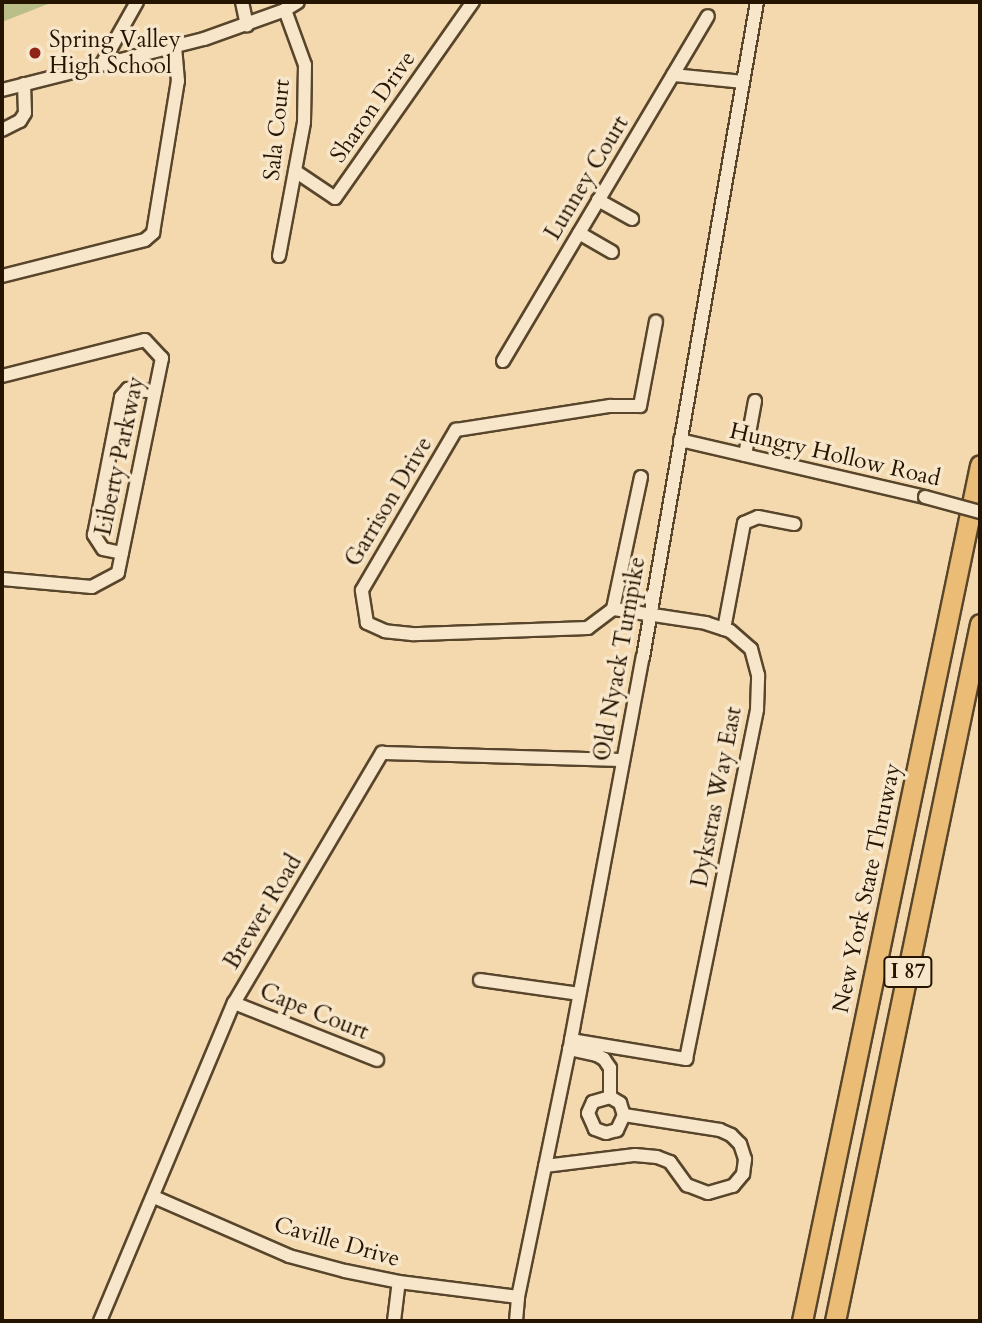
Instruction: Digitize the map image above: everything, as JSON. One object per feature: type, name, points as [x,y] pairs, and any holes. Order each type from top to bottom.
[{"type":"highway","name":"New York State Thruway","points":[[802,1321],[980,465]]},
{"type":"highway","name":"I 87","points":[[835,1321],[980,624]]},
{"type":"street","points":[[102,64],[137,2]]},
{"type":"street","points":[[242,2],[247,25]]},
{"type":"street","points":[[2,90],[247,25],[298,2]]},
{"type":"street","name":"Sharon Drive","points":[[295,171],[335,198],[474,2]]},
{"type":"street","name":"Old Nyack Turnpike","points":[[516,1321],[518,1297],[570,1045],[650,617],[757,2]]},
{"type":"street","name":"Sala Court","points":[[279,256],[304,122],[305,65],[285,10]]},
{"type":"street","name":"Lunney Court","points":[[503,362],[708,16]]},
{"type":"street","points":[[2,276],[145,240],[153,233],[178,81],[176,46]]},
{"type":"street","points":[[673,75],[743,82]]},
{"type":"street","points":[[2,130],[20,121],[24,113],[24,84]]},
{"type":"street","points":[[598,200],[632,219]]},
{"type":"street","points":[[579,233],[612,252]]},
{"type":"street","name":"Garrison Drive","points":[[613,609],[588,628],[412,634],[385,631],[367,623],[362,590],[456,430],[610,405],[640,406],[656,321]]},
{"type":"street","name":"Liberty Parkway","points":[[2,376],[145,340],[162,358],[118,573],[92,587],[2,579]]},
{"type":"street","points":[[122,553],[103,549],[94,535],[121,397],[128,389],[155,391]]},
{"type":"street","points":[[745,455],[755,401]]},
{"type":"street","name":"Hungry Hollow Road","points":[[680,440],[980,512]]},
{"type":"street","points":[[641,478],[613,609],[650,617]]},
{"type":"street","points":[[724,629],[744,523],[758,517],[794,524]]},
{"type":"street","name":"Dykstras Way East","points":[[570,1045],[686,1059],[757,709],[758,675],[751,649],[724,629],[706,623],[650,617]]},
{"type":"street","name":"Brewer Road","points":[[100,1321],[234,1003],[382,753],[623,760]]},
{"type":"street","points":[[480,980],[579,994]]},
{"type":"street","name":"Cape Court","points":[[234,1003],[377,1060]]},
{"type":"street","points":[[570,1045],[604,1059],[610,1068],[610,1097]]},
{"type":"street","points":[[610,1097],[620,1103],[624,1115],[621,1125],[612,1132],[600,1132],[591,1125],[590,1107],[598,1099],[610,1097]]},
{"type":"street","points":[[545,1166],[635,1155],[657,1157],[670,1163],[687,1185],[708,1193],[733,1186],[743,1174],[745,1159],[740,1144],[731,1135],[720,1130],[624,1115]]},
{"type":"street","name":"Caville Drive","points":[[154,1197],[289,1256],[399,1282],[518,1297]]},
{"type":"street","points":[[394,1321],[399,1282]]},
{"type":"green space","points":[[2,2],[53,2],[2,22]]},
{"type":"place","name":"Spring Valley High School","points":[[35,53]]}]
